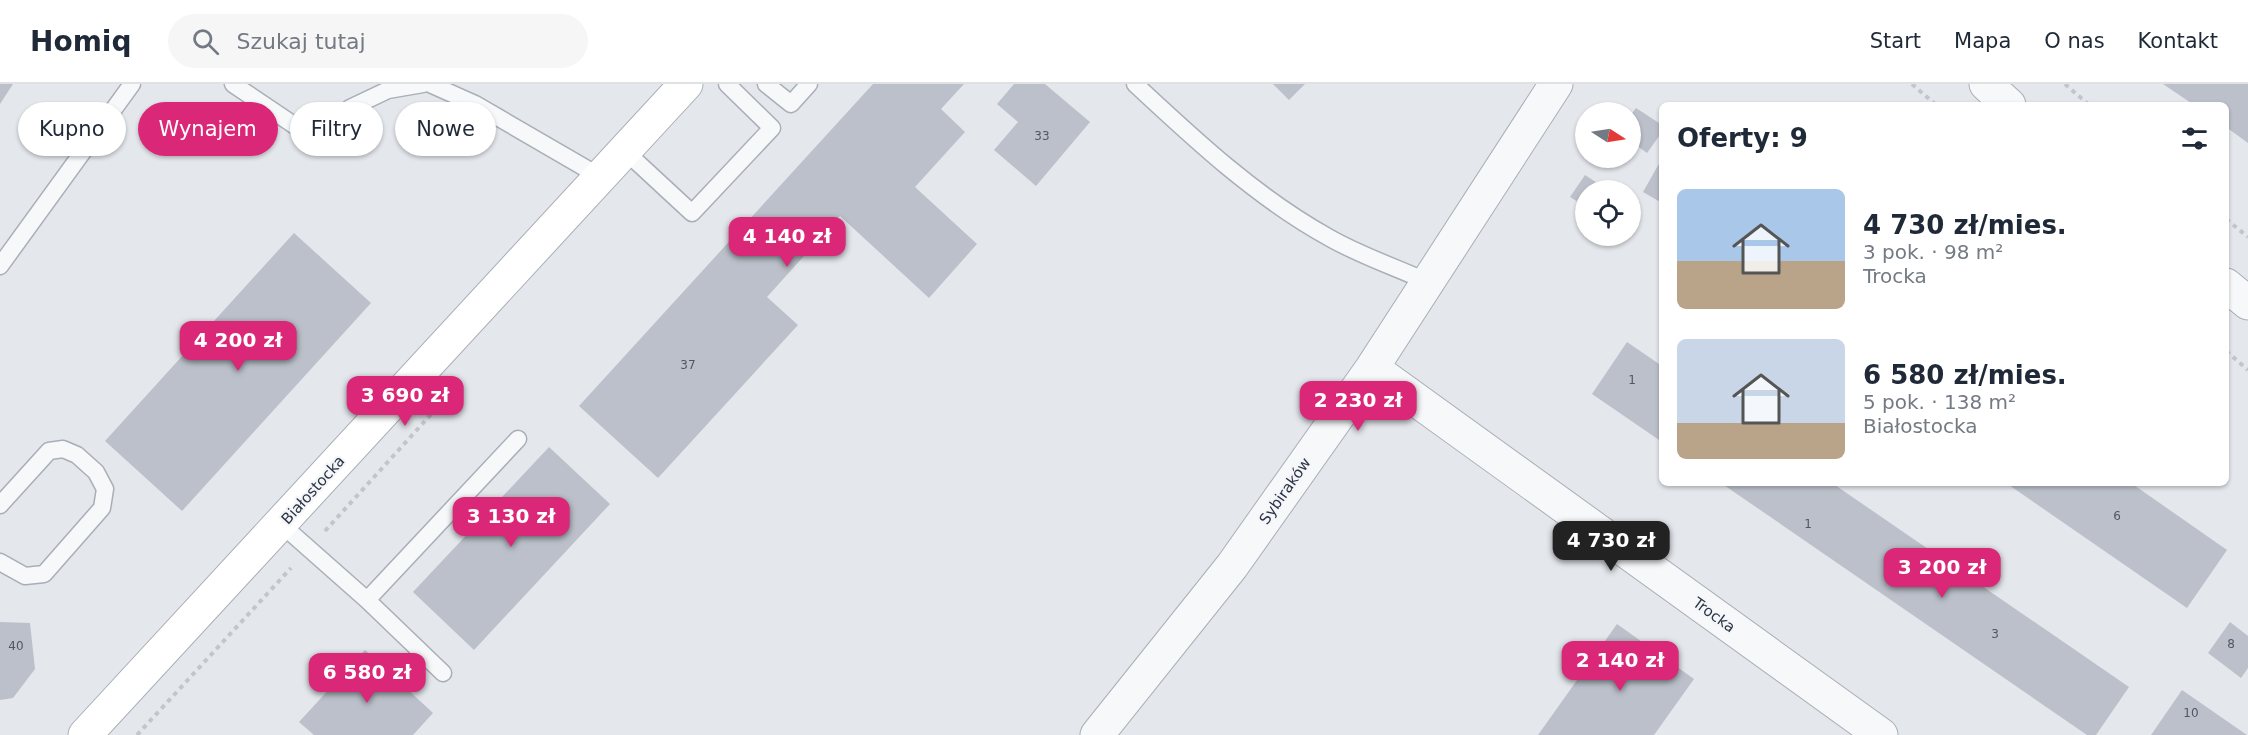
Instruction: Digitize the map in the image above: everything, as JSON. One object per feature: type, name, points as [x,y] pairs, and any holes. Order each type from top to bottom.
[{"type":"street","name":"Białostocka","points":[[85,735],[686,84]]},
{"type":"street","name":"Sybiraków","points":[[1097,735],[1232,566],[1372,368],[1556,84]]},
{"type":"street","points":[[1986,84],[2006,102]]},
{"type":"street","points":[[2229,287],[2248,303]]},
{"type":"street","name":"Trocka","points":[[1372,368],[1881,735]]},
{"type":"lane","points":[[0,266],[132,84]]},
{"type":"lane","points":[[233,84],[320,142],[350,108],[388,90],[423,84]]},
{"type":"lane","points":[[430,84],[475,104],[599,176]]},
{"type":"lane","points":[[625,151],[692,213],[772,128],[727,84]]},
{"type":"lane","points":[[766,84],[791,105],[809,84]]},
{"type":"lane","points":[[1135,84],[1201,146],[1287,213],[1330,239],[1428,282]]},
{"type":"lane","points":[[368,600],[518,439]]},
{"type":"lane","points":[[0,505],[49,451],[63,449],[77,455],[96,472],[105,489],[102,508],[44,574],[25,576],[0,562]]},
{"type":"lane","points":[[282,524],[368,600],[443,673]]},
{"type":"path","points":[[1912,84],[1933,102]]},
{"type":"path","points":[[2065,84],[2086,102]]},
{"type":"path","points":[[2229,221],[2248,237]]},
{"type":"path","points":[[2229,354],[2248,370]]},
{"type":"building","points":[[0,84],[13,84],[0,104]]},
{"type":"building","points":[[873,84],[964,84],[941,109],[965,132],[915,187],[977,244],[929,298],[840,216],[767,297],[798,325],[658,478],[579,406]]},
{"type":"building","points":[[1014,84],[1045,84],[1090,122],[1036,186],[994,150],[1018,122],[997,104]]},
{"type":"building","points":[[1273,84],[1305,84],[1289,100]]},
{"type":"building","points":[[2163,84],[2248,84],[2248,143],[2229,129],[2229,102],[2190,102]]},
{"type":"building","points":[[1641,111],[1659,123],[1659,136],[1647,153],[1641,149]]},
{"type":"building","points":[[1659,164],[1659,201],[1643,192]]},
{"type":"building","points":[[1585,175],[1593,180],[1582,180]]},
{"type":"building","points":[[1575,190],[1575,200],[1570,197]]},
{"type":"building","points":[[294,233],[371,303],[182,511],[105,441]]},
{"type":"building","points":[[1627,342],[1659,364],[1659,440],[1592,394]]},
{"type":"building","points":[[549,447],[610,504],[474,650],[413,592]]},
{"type":"building","points":[[1725,486],[1836,486],[2129,687],[2096,735],[2087,735]]},
{"type":"building","points":[[2010,486],[2135,486],[2227,550],[2187,608]]},
{"type":"building","points":[[0,622],[30,623],[35,669],[13,698],[0,700]]},
{"type":"building","points":[[2230,622],[2248,636],[2248,668],[2241,678],[2208,653]]},
{"type":"building","points":[[1617,624],[1694,679],[1654,735],[1538,735]]},
{"type":"building","points":[[365,650],[433,713],[413,735],[314,735],[299,722]]},
{"type":"building","points":[[2182,690],[2247,735],[2151,735]]}]
